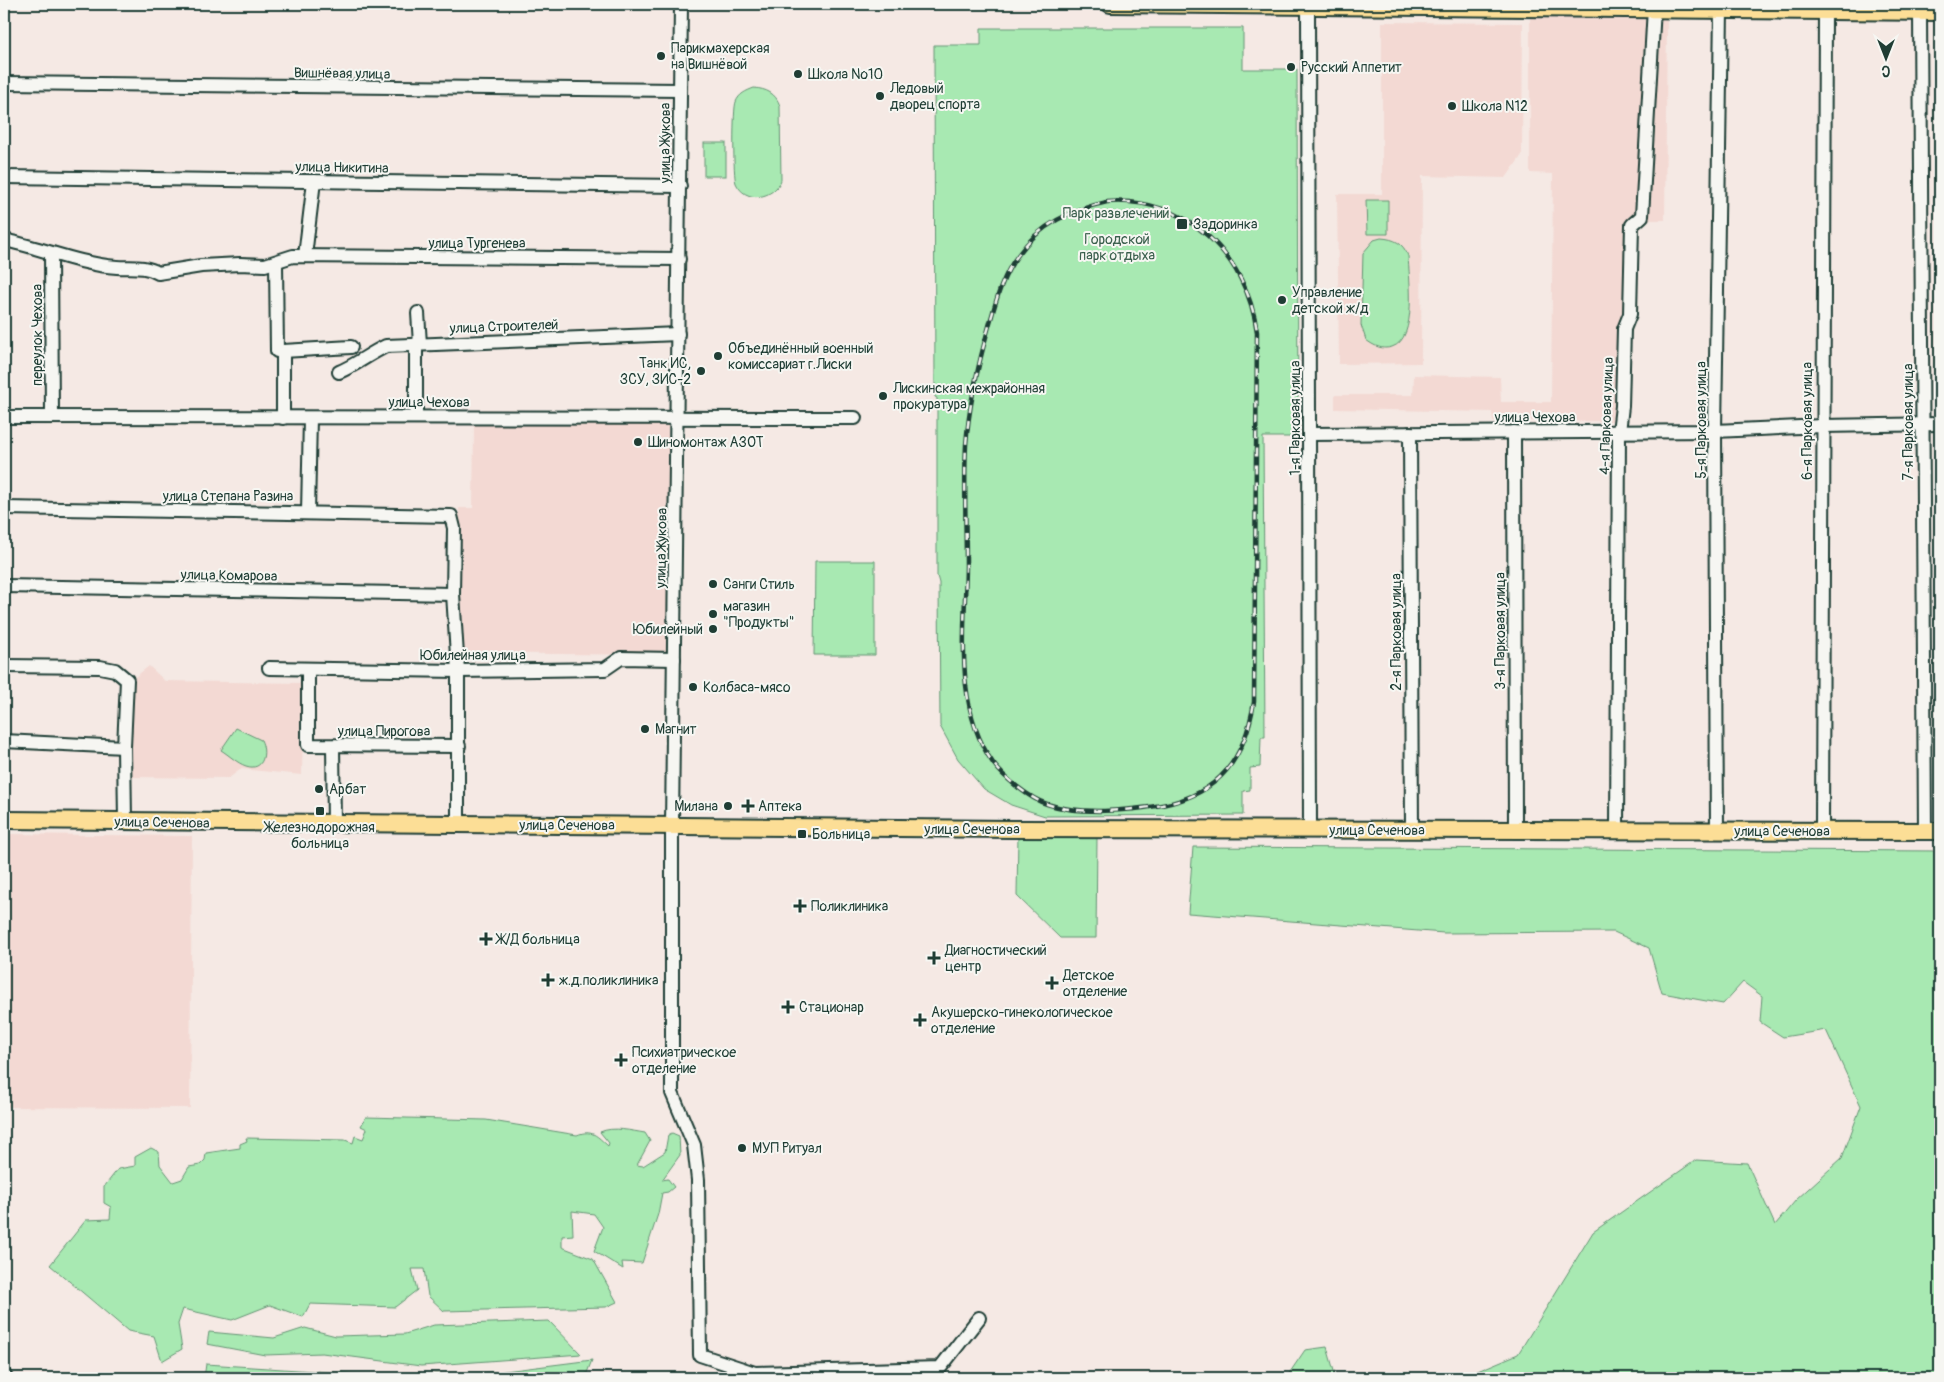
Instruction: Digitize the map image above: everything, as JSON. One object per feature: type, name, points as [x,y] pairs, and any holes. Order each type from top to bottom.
[{"type":"main road","points":[[1110,4],[1721,9],[1825,7],[1940,12]]},
{"type":"main road","name":"улица Сеченова","points":[[4,820],[1310,830],[1932,831]]},
{"type":"street","name":"улица Жукова","points":[[681,4],[678,417],[672,826],[672,1093],[694,1145],[698,1180],[700,1355],[755,1373],[940,1368],[979,1318]]},
{"type":"street","name":"1-я Парковая улица","points":[[1308,6],[1310,830]]},
{"type":"street","name":"6-я Парковая улица","points":[[1822,831],[1825,7]]},
{"type":"street","name":"4-я Парковая улица","points":[[1617,830],[1619,432],[1622,406],[1624,329],[1630,314],[1632,225],[1642,216],[1654,8]]},
{"type":"street","name":"5-я Парковая улица","points":[[1718,831],[1715,431],[1721,9]]},
{"type":"street","name":"7-я Парковая улица","points":[[1920,12],[1923,424],[1932,831]]},
{"type":"street","name":"Вишнёвая улица","points":[[4,83],[680,90]]},
{"type":"street","name":"улица Никитина","points":[[4,177],[680,186]]},
{"type":"street","points":[[305,256],[314,181]]},
{"type":"street","points":[[4,240],[100,265],[149,268],[158,273],[183,268],[276,263],[277,351],[351,348]]},
{"type":"street","name":"переулок Чехова","points":[[51,253],[52,417]]},
{"type":"street","name":"улица Тургенева","points":[[276,263],[293,256],[679,259]]},
{"type":"street","points":[[416,417],[418,313]]},
{"type":"street","name":"улица Строителей","points":[[339,372],[356,365],[367,355],[386,346],[678,334]]},
{"type":"street","points":[[283,351],[283,418]]},
{"type":"street","name":"улица Чехова","points":[[4,417],[855,418]]},
{"type":"street","points":[[308,512],[310,418]]},
{"type":"street","name":"улица Чехова","points":[[1310,434],[1715,431],[1822,426],[1940,424]]},
{"type":"street","name":"3-я Парковая улица","points":[[1514,432],[1515,830]]},
{"type":"street","name":"2-я Парковая улица","points":[[1410,433],[1412,830]]},
{"type":"street","name":"улица Степана Разина","points":[[4,508],[451,516],[454,528],[453,594]]},
{"type":"street","name":"улица Комарова","points":[[4,586],[453,594]]},
{"type":"street","points":[[453,594],[458,671],[458,824]]},
{"type":"street","name":"Юбилейная улица","points":[[269,668],[458,671],[605,669],[621,658],[674,659]]},
{"type":"street","points":[[4,666],[100,667],[115,670],[127,680],[124,747],[125,821]]},
{"type":"street","name":"улица Пирогова","points":[[308,669],[308,745],[459,746]]},
{"type":"street","points":[[4,741],[124,747]]},
{"type":"street","points":[[334,746],[334,823]]},
{"type":"shaded area","points":[[1530,16],[1667,16],[1665,220],[1629,220],[1626,421],[1493,421],[1492,412],[1335,409],[1335,395],[1413,395],[1414,375],[1500,377],[1501,402],[1551,402],[1553,174],[1530,173]]},
{"type":"shaded area","points":[[1382,22],[1523,23],[1522,155],[1506,178],[1422,176],[1421,363],[1339,364],[1337,194],[1382,194]]},
{"type":"shaded area","points":[[474,424],[668,425],[668,655],[457,653],[459,508],[473,508]]},
{"type":"shaded area","points":[[149,666],[165,681],[304,683],[302,775],[241,769],[229,778],[127,777],[130,681]]},
{"type":"shaded area","points":[[4,834],[192,836],[190,1108],[4,1107]]},
{"type":"green space","name":"Городской парк отдыха","points":[[981,28],[1243,28],[1243,69],[1297,69],[1298,437],[1263,437],[1265,737],[1261,737],[1260,767],[1250,768],[1250,790],[1243,791],[1243,815],[1045,816],[1011,805],[984,789],[958,759],[940,726],[939,583],[937,576],[937,398],[935,397],[934,45],[981,45]]},
{"type":"green space","points":[[754,88],[770,92],[780,106],[781,180],[772,191],[766,195],[759,196],[752,196],[740,190],[736,183],[734,168],[736,102],[741,95]]},
{"type":"green space","points":[[704,143],[726,143],[726,176],[704,176]]},
{"type":"green space","points":[[1366,200],[1388,200],[1388,234],[1367,234]]},
{"type":"green space","points":[[1381,238],[1398,242],[1404,248],[1408,256],[1410,292],[1409,320],[1406,332],[1400,342],[1392,347],[1385,348],[1375,346],[1366,340],[1361,325],[1363,253],[1374,240]]},
{"type":"green space","points":[[815,561],[875,561],[875,655],[814,655]]},
{"type":"green space","points":[[236,728],[261,740],[264,755],[257,766],[243,765],[221,750]]},
{"type":"green space","points":[[1018,835],[1097,836],[1096,938],[1060,938],[1017,896]]},
{"type":"green space","points":[[1193,847],[1940,851],[1940,1378],[1461,1378],[1518,1354],[1593,1232],[1696,1160],[1747,1163],[1775,1225],[1796,1200],[1842,1158],[1861,1106],[1826,1030],[1783,1037],[1760,1022],[1762,996],[1743,982],[1723,1004],[1662,993],[1649,948],[1614,932],[1444,933],[1188,913]]},
{"type":"green space","points":[[366,1117],[486,1120],[577,1135],[590,1133],[594,1134],[608,1146],[609,1143],[600,1132],[617,1129],[645,1133],[650,1141],[637,1165],[643,1166],[665,1152],[668,1135],[672,1133],[679,1136],[680,1155],[662,1180],[668,1179],[674,1187],[668,1192],[662,1193],[658,1214],[642,1263],[622,1262],[623,1269],[594,1251],[603,1227],[594,1214],[572,1211],[573,1235],[562,1236],[562,1247],[593,1259],[617,1302],[606,1307],[444,1311],[428,1296],[424,1269],[412,1269],[417,1290],[395,1307],[310,1304],[303,1317],[270,1305],[232,1320],[183,1309],[178,1324],[182,1349],[162,1361],[154,1336],[128,1331],[50,1265],[86,1220],[110,1219],[111,1207],[104,1203],[104,1187],[118,1169],[135,1166],[135,1157],[151,1148],[159,1152],[160,1165],[173,1182],[182,1179],[189,1167],[200,1165],[205,1160],[206,1153],[240,1148],[240,1144],[247,1141],[246,1138],[345,1140],[353,1143],[355,1136],[363,1139],[367,1129],[361,1126]]},
{"type":"green space","points":[[549,1321],[581,1354],[421,1366],[322,1353],[265,1355],[207,1344],[209,1332],[274,1338],[305,1328],[336,1336],[405,1334],[434,1325]]},
{"type":"green space","points":[[1327,1347],[1336,1378],[1286,1378],[1305,1350]]},
{"type":"green space","points":[[592,1360],[585,1378],[204,1378],[206,1364],[390,1376],[497,1372]]},
{"type":"railway","points":[[1107,202],[1136,203],[1162,209],[1187,220],[1208,236],[1226,255],[1240,278],[1251,304],[1257,332],[1254,702],[1250,722],[1236,756],[1226,770],[1200,792],[1182,800],[1162,805],[1135,809],[1089,811],[1047,804],[1017,787],[993,763],[981,741],[972,718],[964,668],[966,566],[965,460],[969,415],[978,370],[997,298],[1012,263],[1027,244],[1046,227],[1081,209],[1107,202]]},
{"type":"place","name":"Парикмахерская на Вишнёвой","points":[[661,56]]},
{"type":"place","name":"Русский Аппетит","points":[[1291,67]]},
{"type":"place","name":"Школа №10","points":[[798,74]]},
{"type":"place","name":"Ледовый дворец спорта","points":[[880,96]]},
{"type":"place","name":"Школа N12","points":[[1452,106]]},
{"type":"place","name":"Задоринка","points":[[1182,224]]},
{"type":"place","name":"Управление детской ж/д","points":[[1282,300]]},
{"type":"place","name":"Объединённый военный комиссариат г.Лиски","points":[[718,356]]},
{"type":"place","name":"Танк ИС, ЗСУ, ЗИС-2","points":[[701,371]]},
{"type":"place","name":"Лискинская межрайонная прокуратура","points":[[883,396]]},
{"type":"place","name":"Шиномонтаж АЗОТ","points":[[638,442]]},
{"type":"place","name":"Санги Стиль","points":[[713,584]]},
{"type":"place","name":"магазин \"Продукты\"","points":[[713,614]]},
{"type":"place","name":"Юбилейный","points":[[713,629]]},
{"type":"place","name":"Колбаса-мясо","points":[[693,687]]},
{"type":"place","name":"Магнит","points":[[645,729]]},
{"type":"place","name":"Арбат","points":[[319,789]]},
{"type":"place","name":"Милана","points":[[728,806]]},
{"type":"place","name":"Аптека","points":[[748,806]]},
{"type":"place","name":"Железнодорожная больница","points":[[320,811]]},
{"type":"place","name":"Больница","points":[[802,834]]},
{"type":"place","name":"Поликлиника","points":[[800,906]]},
{"type":"place","name":"Ж/Д больница","points":[[486,939]]},
{"type":"place","name":"Диагностический центр","points":[[934,958]]},
{"type":"place","name":"ж.д.поликлиника","points":[[548,980]]},
{"type":"place","name":"Детское отделение","points":[[1052,983]]},
{"type":"place","name":"Стационар","points":[[788,1007]]},
{"type":"place","name":"Акушерско-гинекологическое отделение","points":[[920,1020]]},
{"type":"place","name":"Психиатрическое отделение","points":[[621,1060]]},
{"type":"place","name":"МУП Ритуал","points":[[742,1148]]},
{"type":"park label","name":"Парк развлечений","points":[[1116,213]]}]
